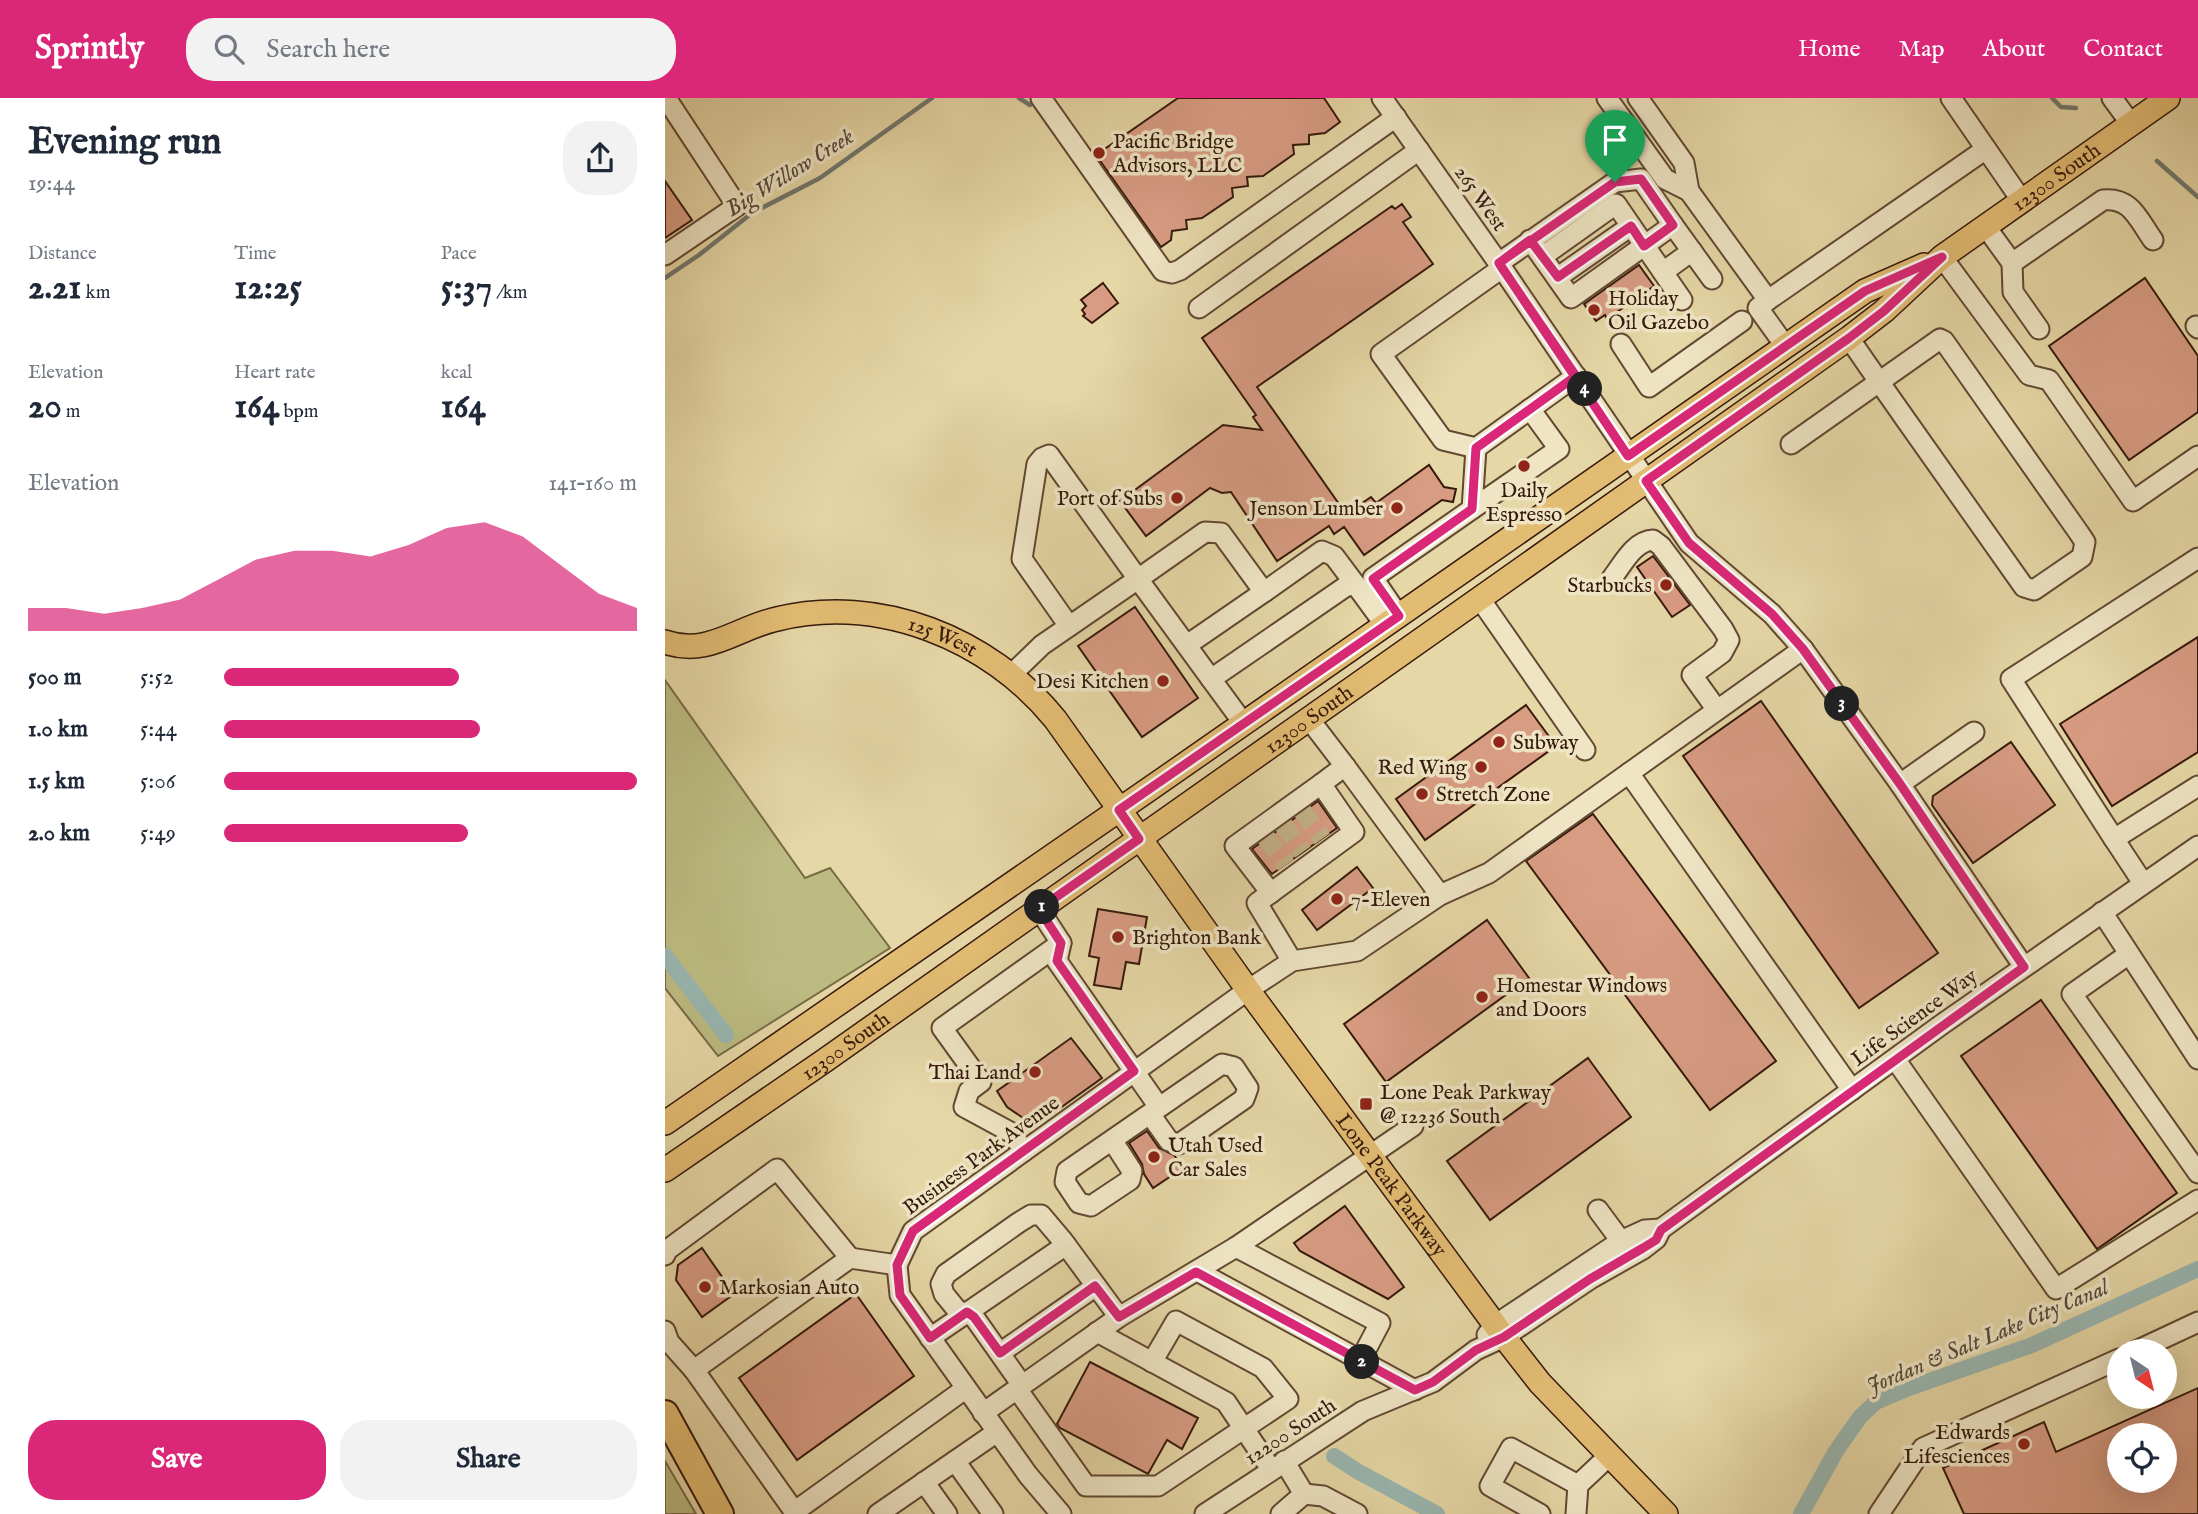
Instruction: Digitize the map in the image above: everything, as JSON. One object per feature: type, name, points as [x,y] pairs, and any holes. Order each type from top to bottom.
[{"type":"highway","points":[[665,1414],[720,1514]]},
{"type":"highway","points":[[665,1427],[684,1447]]},
{"type":"main road","name":"12300 South","points":[[665,1170],[1849,338],[1884,311],[1942,257],[2168,98]]},
{"type":"main road","name":"12300 South","points":[[665,1123],[1865,291],[1942,257]]},
{"type":"main road","name":"125 West","points":[[666,645],[698,647],[776,619],[819,612],[860,613],[901,620],[942,634],[978,653],[1033,694],[1048,710],[1139,839]]},
{"type":"main road","name":"Lone Peak Parkway","points":[[1139,839],[1499,1331],[1541,1383],[1666,1514]]},
{"type":"street","points":[[665,255],[737,206],[666,98]]},
{"type":"street","points":[[1041,98],[1163,271],[1172,273],[1180,270],[1396,117]]},
{"type":"street","name":"265 West","points":[[1382,98],[1500,265],[1689,543],[1772,614],[1803,649],[1900,784],[2024,967]]},
{"type":"street","points":[[1607,98],[1665,179],[1689,191]]},
{"type":"street","points":[[1638,98],[1683,163],[1689,191],[1768,300]]},
{"type":"street","points":[[1951,98],[2022,201]]},
{"type":"street","points":[[2112,98],[2131,124]]},
{"type":"street","points":[[1786,346],[1758,308],[1986,149]]},
{"type":"street","points":[[1199,307],[1419,150]]},
{"type":"street","points":[[1576,376],[1476,448],[1444,440],[1381,354],[1530,240],[1650,158]]},
{"type":"street","points":[[1615,182],[1641,179],[1712,279]]},
{"type":"street","points":[[2012,264],[2103,200],[2116,198],[2127,204],[2153,240]]},
{"type":"street","points":[[1543,256],[1616,204],[1682,300]]},
{"type":"street","points":[[1558,277],[1631,226]]},
{"type":"street","points":[[1986,227],[2012,264],[2013,292],[2039,329]]},
{"type":"street","points":[[1530,240],[1571,298],[1676,230]]},
{"type":"street","points":[[1663,272],[1692,251]]},
{"type":"street","points":[[1942,257],[2029,375],[2049,380],[2133,501],[2198,456]]},
{"type":"street","points":[[1621,344],[1650,387],[1742,321]]},
{"type":"street","points":[[1791,444],[1879,382],[1940,339],[2085,542],[2082,557],[2034,590],[2024,587],[1879,382],[1849,338]]},
{"type":"street","points":[[1392,620],[1373,579],[1559,449],[1530,409]]},
{"type":"street","points":[[1472,509],[1476,448]]},
{"type":"street","points":[[1069,626],[1022,559],[1037,464],[1049,455],[1244,724]]},
{"type":"street","points":[[1010,676],[1042,645],[1205,532],[1221,533],[1264,592]]},
{"type":"street","points":[[1612,578],[1645,540],[1653,540],[1661,546],[1729,640],[1722,653],[1692,676],[1717,710]]},
{"type":"street","points":[[1187,645],[1322,551],[1334,556],[1355,584],[1392,620]]},
{"type":"street","points":[[2143,883],[2011,680],[2198,558]]},
{"type":"street","points":[[1211,679],[1345,587],[1355,584]]},
{"type":"street","points":[[1480,598],[1585,750]]},
{"type":"street","points":[[1321,784],[1354,832],[1326,844],[1290,871],[1271,893],[1257,903],[1292,961],[1357,951],[1440,895],[1489,873],[1803,649]]},
{"type":"street","points":[[1309,719],[1440,895]]},
{"type":"street","points":[[1900,784],[1974,732]]},
{"type":"street","points":[[1271,893],[1235,846],[1262,832],[1298,806],[1345,766]]},
{"type":"street","points":[[1629,773],[1852,1090]]},
{"type":"street","points":[[2114,839],[2198,786]]},
{"type":"street","name":"Life Science Way","points":[[1499,1331],[1656,1240],[1661,1230],[1852,1090],[2198,846]]},
{"type":"street","points":[[1039,909],[1061,943],[1057,961],[1134,1071],[1154,1110],[1170,1141],[1179,1144],[1244,1099],[1248,1088],[1234,1067],[1222,1064],[1154,1110],[1112,1140]]},
{"type":"street","points":[[2102,912],[2198,1059]]},
{"type":"street","points":[[1024,1150],[1012,1133],[964,1107],[969,1091],[981,1082],[942,1028],[1061,943]]},
{"type":"street","points":[[2129,954],[2072,994],[2198,1174]]},
{"type":"street","name":"Business Park Avenue","points":[[897,1265],[913,1231],[1292,961]]},
{"type":"street","points":[[1895,1059],[2056,1289],[2198,1200]]},
{"type":"street","points":[[983,1413],[1119,1317],[1236,1247],[1413,1126]]},
{"type":"street","points":[[665,1255],[667,1250],[777,1169],[850,1258],[897,1265],[900,1295],[1028,1475],[1061,1514]]},
{"type":"street","points":[[1598,1210],[1621,1241]]},
{"type":"street","points":[[1119,1317],[1041,1215],[1031,1215],[1018,1223],[942,1279],[944,1294],[957,1310],[974,1317],[1086,1486],[1158,1486],[1288,1399],[1263,1368],[1177,1321],[1152,1362]]},
{"type":"street","name":"Life Science Way","points":[[1499,1331],[1621,1241],[1645,1230],[1661,1230]]},
{"type":"street","points":[[930,1338],[1066,1245]]},
{"type":"street","points":[[1236,1247],[1380,1323],[1360,1362]]},
{"type":"street","points":[[694,1370],[850,1258]]},
{"type":"street","points":[[1196,1272],[1415,1390]]},
{"type":"street","points":[[1000,1353],[1095,1286]]},
{"type":"street","points":[[2162,1339],[2198,1322]]},
{"type":"street","points":[[665,1331],[669,1342],[694,1370],[795,1513],[965,1389]]},
{"type":"street","name":"12200 South","points":[[1205,1514],[1363,1410],[1433,1382],[1499,1331]]},
{"type":"street","points":[[1097,1332],[1226,1402],[1243,1428],[1304,1494],[1323,1496],[1357,1514]]},
{"type":"street","points":[[1879,1514],[1923,1448],[2107,1364]]},
{"type":"street","points":[[879,1514],[997,1432]]},
{"type":"street","points":[[1540,1514],[1490,1486],[1511,1448],[1579,1485]]},
{"type":"street","points":[[1576,1514],[1579,1485],[1610,1455]]},
{"type":"street","points":[[955,1461],[993,1514]]},
{"type":"street","points":[[924,1482],[947,1514]]},
{"type":"street","points":[[1281,1514],[1304,1494]]},
{"type":"green space","points":[[665,680],[805,878],[830,868],[890,948],[718,1056],[665,988]]},
{"type":"green space","points":[[665,1461],[696,1514],[665,1514]]},
{"type":"building","points":[[1178,98],[1324,98],[1340,122],[1325,133],[1309,135],[1309,144],[1293,145],[1294,154],[1263,176],[1247,177],[1248,186],[1232,188],[1233,197],[1202,218],[1186,220],[1187,229],[1172,231],[1171,240],[1161,247],[1096,155]]},
{"type":"building","points":[[665,181],[692,220],[665,238]]},
{"type":"building","points":[[1402,204],[1411,217],[1403,222],[1433,264],[1257,387],[1346,514],[1371,497],[1376,503],[1429,465],[1444,487],[1456,489],[1453,502],[1442,500],[1364,555],[1344,527],[1334,534],[1329,526],[1277,561],[1231,492],[1222,493],[1210,488],[1146,536],[1120,501],[1223,425],[1262,430],[1253,417],[1256,415],[1202,338],[1392,206],[1395,209]]},
{"type":"building","points":[[1639,265],[1654,286],[1607,319],[1605,315],[1596,321],[1584,304]]},
{"type":"building","points":[[2145,278],[2198,356],[2198,412],[2129,460],[2049,346]]},
{"type":"building","points":[[1103,283],[1118,303],[1092,323],[1083,316],[1085,314],[1082,310],[1086,306],[1081,300]]},
{"type":"building","name":"Starbucks","points":[[1653,556],[1690,605],[1672,617],[1637,567]]},
{"type":"building","points":[[1135,607],[1198,698],[1142,737],[1078,646]]},
{"type":"building","points":[[2198,637],[2198,752],[2112,806],[2060,724]]},
{"type":"building","points":[[1761,701],[1938,953],[1859,1008],[1683,756]]},
{"type":"building","points":[[1526,705],[1556,746],[1425,840],[1396,799]]},
{"type":"building","points":[[2011,742],[2055,805],[1973,863],[1932,805],[1933,796]]},
{"type":"building","name":"7-Eleven","points":[[1318,801],[1337,828],[1272,874],[1252,849]]},
{"type":"building","points":[[1593,814],[1776,1061],[1710,1110],[1526,861]]},
{"type":"building","name":"7-Eleven","points":[[1357,867],[1373,888],[1317,930],[1302,910]]},
{"type":"building","name":"Brighton Bank","points":[[1098,909],[1147,917],[1139,964],[1126,962],[1121,989],[1094,985],[1099,958],[1089,956]]},
{"type":"building","points":[[1487,920],[1529,978],[1386,1082],[1344,1024]]},
{"type":"building","points":[[2041,1000],[2177,1193],[2097,1249],[1961,1056]]},
{"type":"building","points":[[1071,1038],[1102,1078],[1035,1126],[1007,1107],[997,1091]]},
{"type":"building","points":[[1588,1058],[1631,1117],[1490,1220],[1447,1161]]},
{"type":"building","name":"Utah Used Car Sales","points":[[1147,1131],[1159,1148],[1174,1155],[1183,1168],[1153,1188],[1129,1143]]},
{"type":"building","points":[[1345,1206],[1404,1287],[1388,1299],[1300,1251],[1294,1243]]},
{"type":"building","name":"Markosian Auto","points":[[702,1248],[734,1294],[702,1317],[676,1280],[678,1265]]},
{"type":"building","points":[[856,1294],[914,1376],[797,1460],[739,1378]]},
{"type":"building","points":[[1090,1362],[1198,1418],[1182,1449],[1167,1440],[1148,1474],[1060,1428],[1057,1424]]},
{"type":"building","name":"Edwards Lifesciences","points":[[2198,1388],[2198,1514],[1964,1514],[1943,1468],[2044,1422],[2056,1452],[2107,1429],[2107,1493],[2177,1493],[2177,1423],[2120,1423],[2151,1409],[2177,1409],[2177,1397]]},
{"type":"waterway","name":"Big Willow Creek","points":[[665,278],[752,213],[820,178],[932,98]]},
{"type":"waterway","name":"Big Willow Creek","points":[[1019,98],[1030,105]]},
{"type":"waterway","name":"Big Willow Creek","points":[[2052,98],[2061,107],[2076,108]]},
{"type":"waterway","name":"Big Willow Creek","points":[[2157,161],[2198,197]]},
{"type":"waterway","name":"Jordan & Salt Lake City Canal","points":[[665,956],[726,1035]]},
{"type":"waterway","name":"Jordan & Salt Lake City Canal","points":[[1801,1514],[1836,1451],[1860,1417],[1876,1402],[2032,1345],[2198,1269]]},
{"type":"waterway","name":"Jordan & Salt Lake City Canal","points":[[1334,1456],[1437,1514]]},
{"type":"tunnel","points":[[1301,809],[1322,839]]},
{"type":"tunnel","points":[[1282,823],[1303,852]]},
{"type":"tunnel","points":[[1265,836],[1286,865]]},
{"type":"place","name":"Pacific Bridge Advisors, LLC","points":[[1099,153]]},
{"type":"place","name":"Holiday Oil Gazebo","points":[[1594,310]]},
{"type":"place","name":"Daily Espresso","points":[[1524,466]]},
{"type":"place","name":"Port of Subs","points":[[1177,498]]},
{"type":"place","name":"Jenson Lumber","points":[[1397,508]]},
{"type":"place","name":"Starbucks","points":[[1666,585]]},
{"type":"place","name":"Desi Kitchen","points":[[1163,681]]},
{"type":"place","name":"Subway","points":[[1499,742]]},
{"type":"place","name":"Red Wing","points":[[1481,767]]},
{"type":"place","name":"Stretch Zone","points":[[1422,794]]},
{"type":"place","name":"7-Eleven","points":[[1337,899]]},
{"type":"place","name":"Brighton Bank","points":[[1118,937]]},
{"type":"place","name":"Homestar Windows and Doors","points":[[1482,997]]},
{"type":"place","name":"Thai Land","points":[[1035,1072]]},
{"type":"place","name":"Lone Peak Parkway @ 12236 South","points":[[1366,1104]]},
{"type":"place","name":"Utah Used Car Sales","points":[[1154,1157]]},
{"type":"place","name":"Markosian Auto","points":[[705,1287]]},
{"type":"place","name":"Edwards Lifesciences","points":[[2024,1444]]},
{"type":"route","points":[[1615,182],[1530,240],[1499,263],[1502,268],[1576,376],[1476,448],[1472,509],[1373,579],[1399,616],[1119,810],[1139,839],[1039,909],[1061,943],[1057,961],[1134,1071],[913,1231],[897,1265],[900,1295],[930,1338],[967,1312],[974,1317],[1000,1353],[1095,1286],[1119,1317],[1196,1272],[1415,1390],[1433,1382],[1476,1350],[1504,1337],[1590,1279],[1656,1240],[1661,1230],[2024,967],[1900,784],[1803,649],[1772,614],[1689,543],[1646,481],[1849,338],[1884,311],[1942,257],[1865,291],[1628,456],[1576,376],[1499,263],[1530,240],[1558,277],[1631,226],[1644,246],[1673,225],[1641,179],[1615,182]]}]
